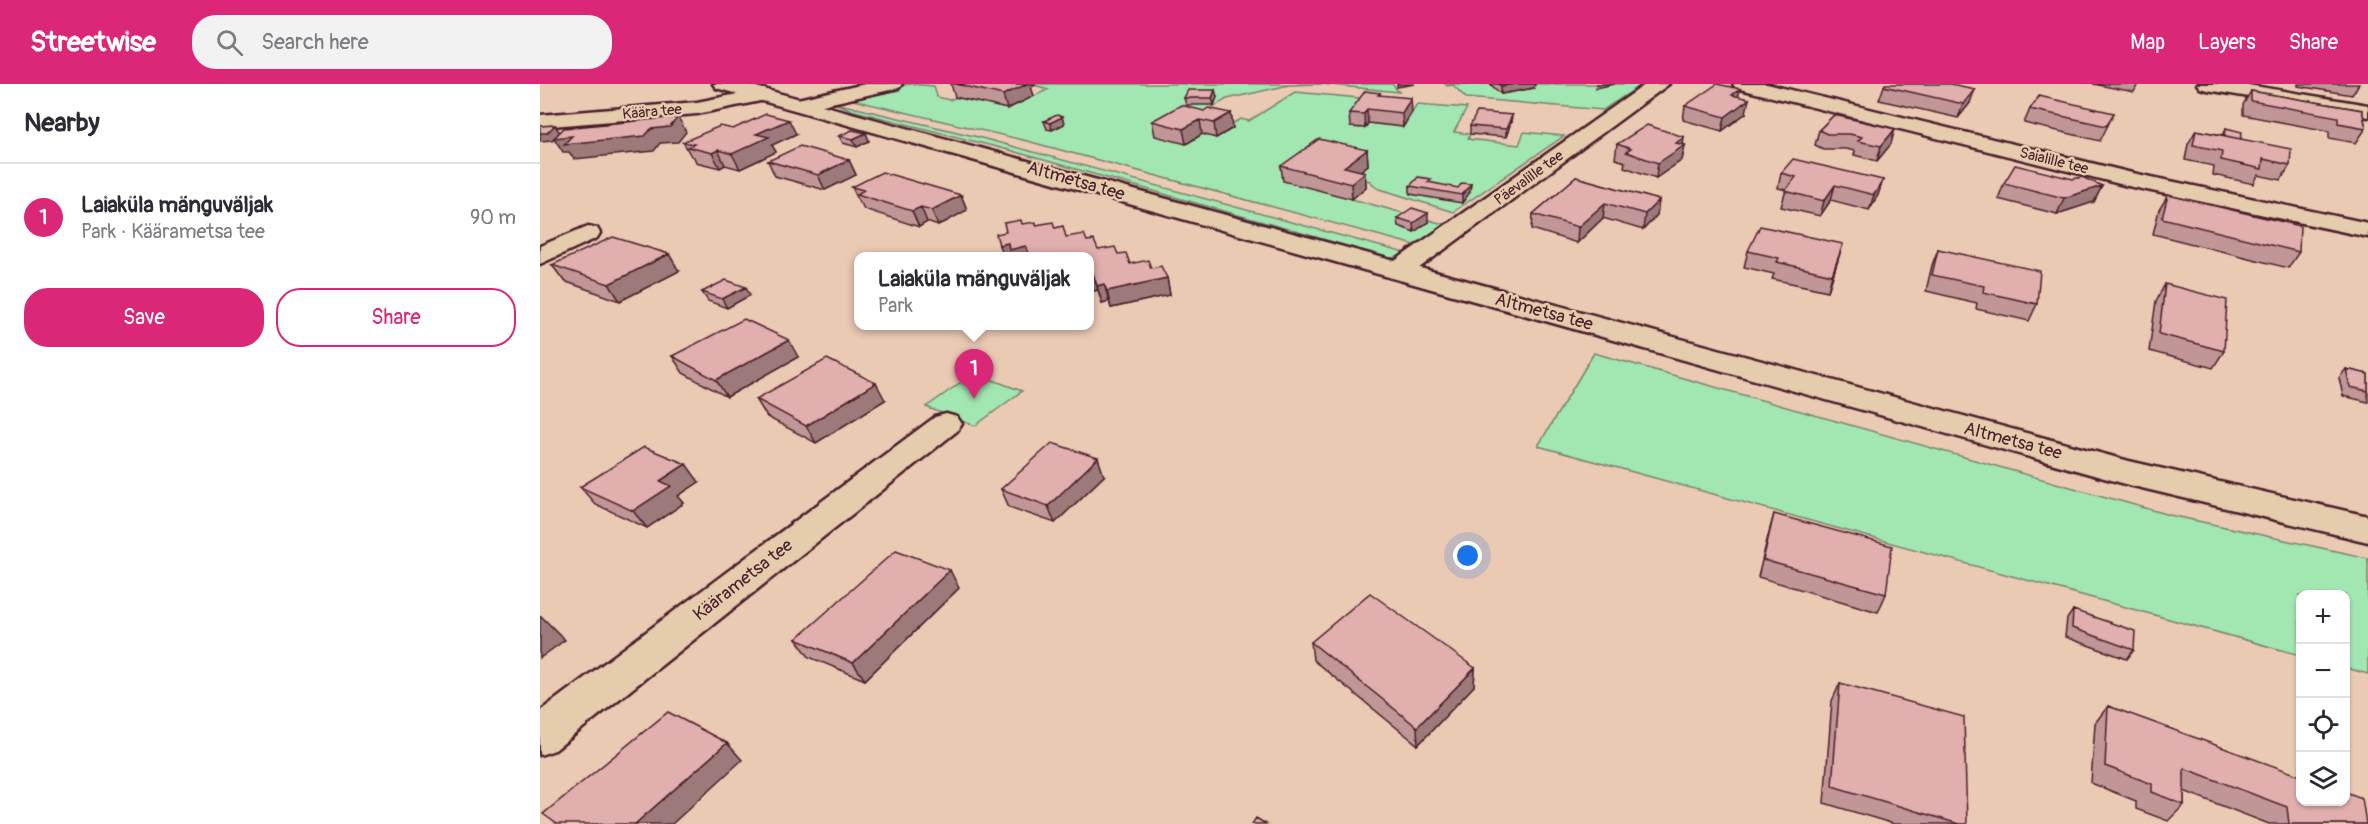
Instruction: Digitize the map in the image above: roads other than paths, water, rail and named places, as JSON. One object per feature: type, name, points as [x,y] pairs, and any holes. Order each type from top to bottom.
[{"type":"street","name":"Altmetsa tee","points":[[723,84],[2129,472],[2368,529]]},
{"type":"street","points":[[800,105],[892,84]]},
{"type":"street","name":"Päevalille tee","points":[[1398,271],[1659,84]]},
{"type":"street","name":"Saialille tee","points":[[1743,84],[2128,179],[2368,230]]},
{"type":"street","points":[[2207,84],[2368,111]]},
{"type":"street","name":"Käära tee","points":[[540,121],[696,108],[763,95]]},
{"type":"street","points":[[540,256],[588,234]]},
{"type":"street","name":"Käärametsa tee","points":[[540,736],[946,424]]},
{"type":"place","name":"Laiaküla mänguväljak","points":[[974,399]]}]
